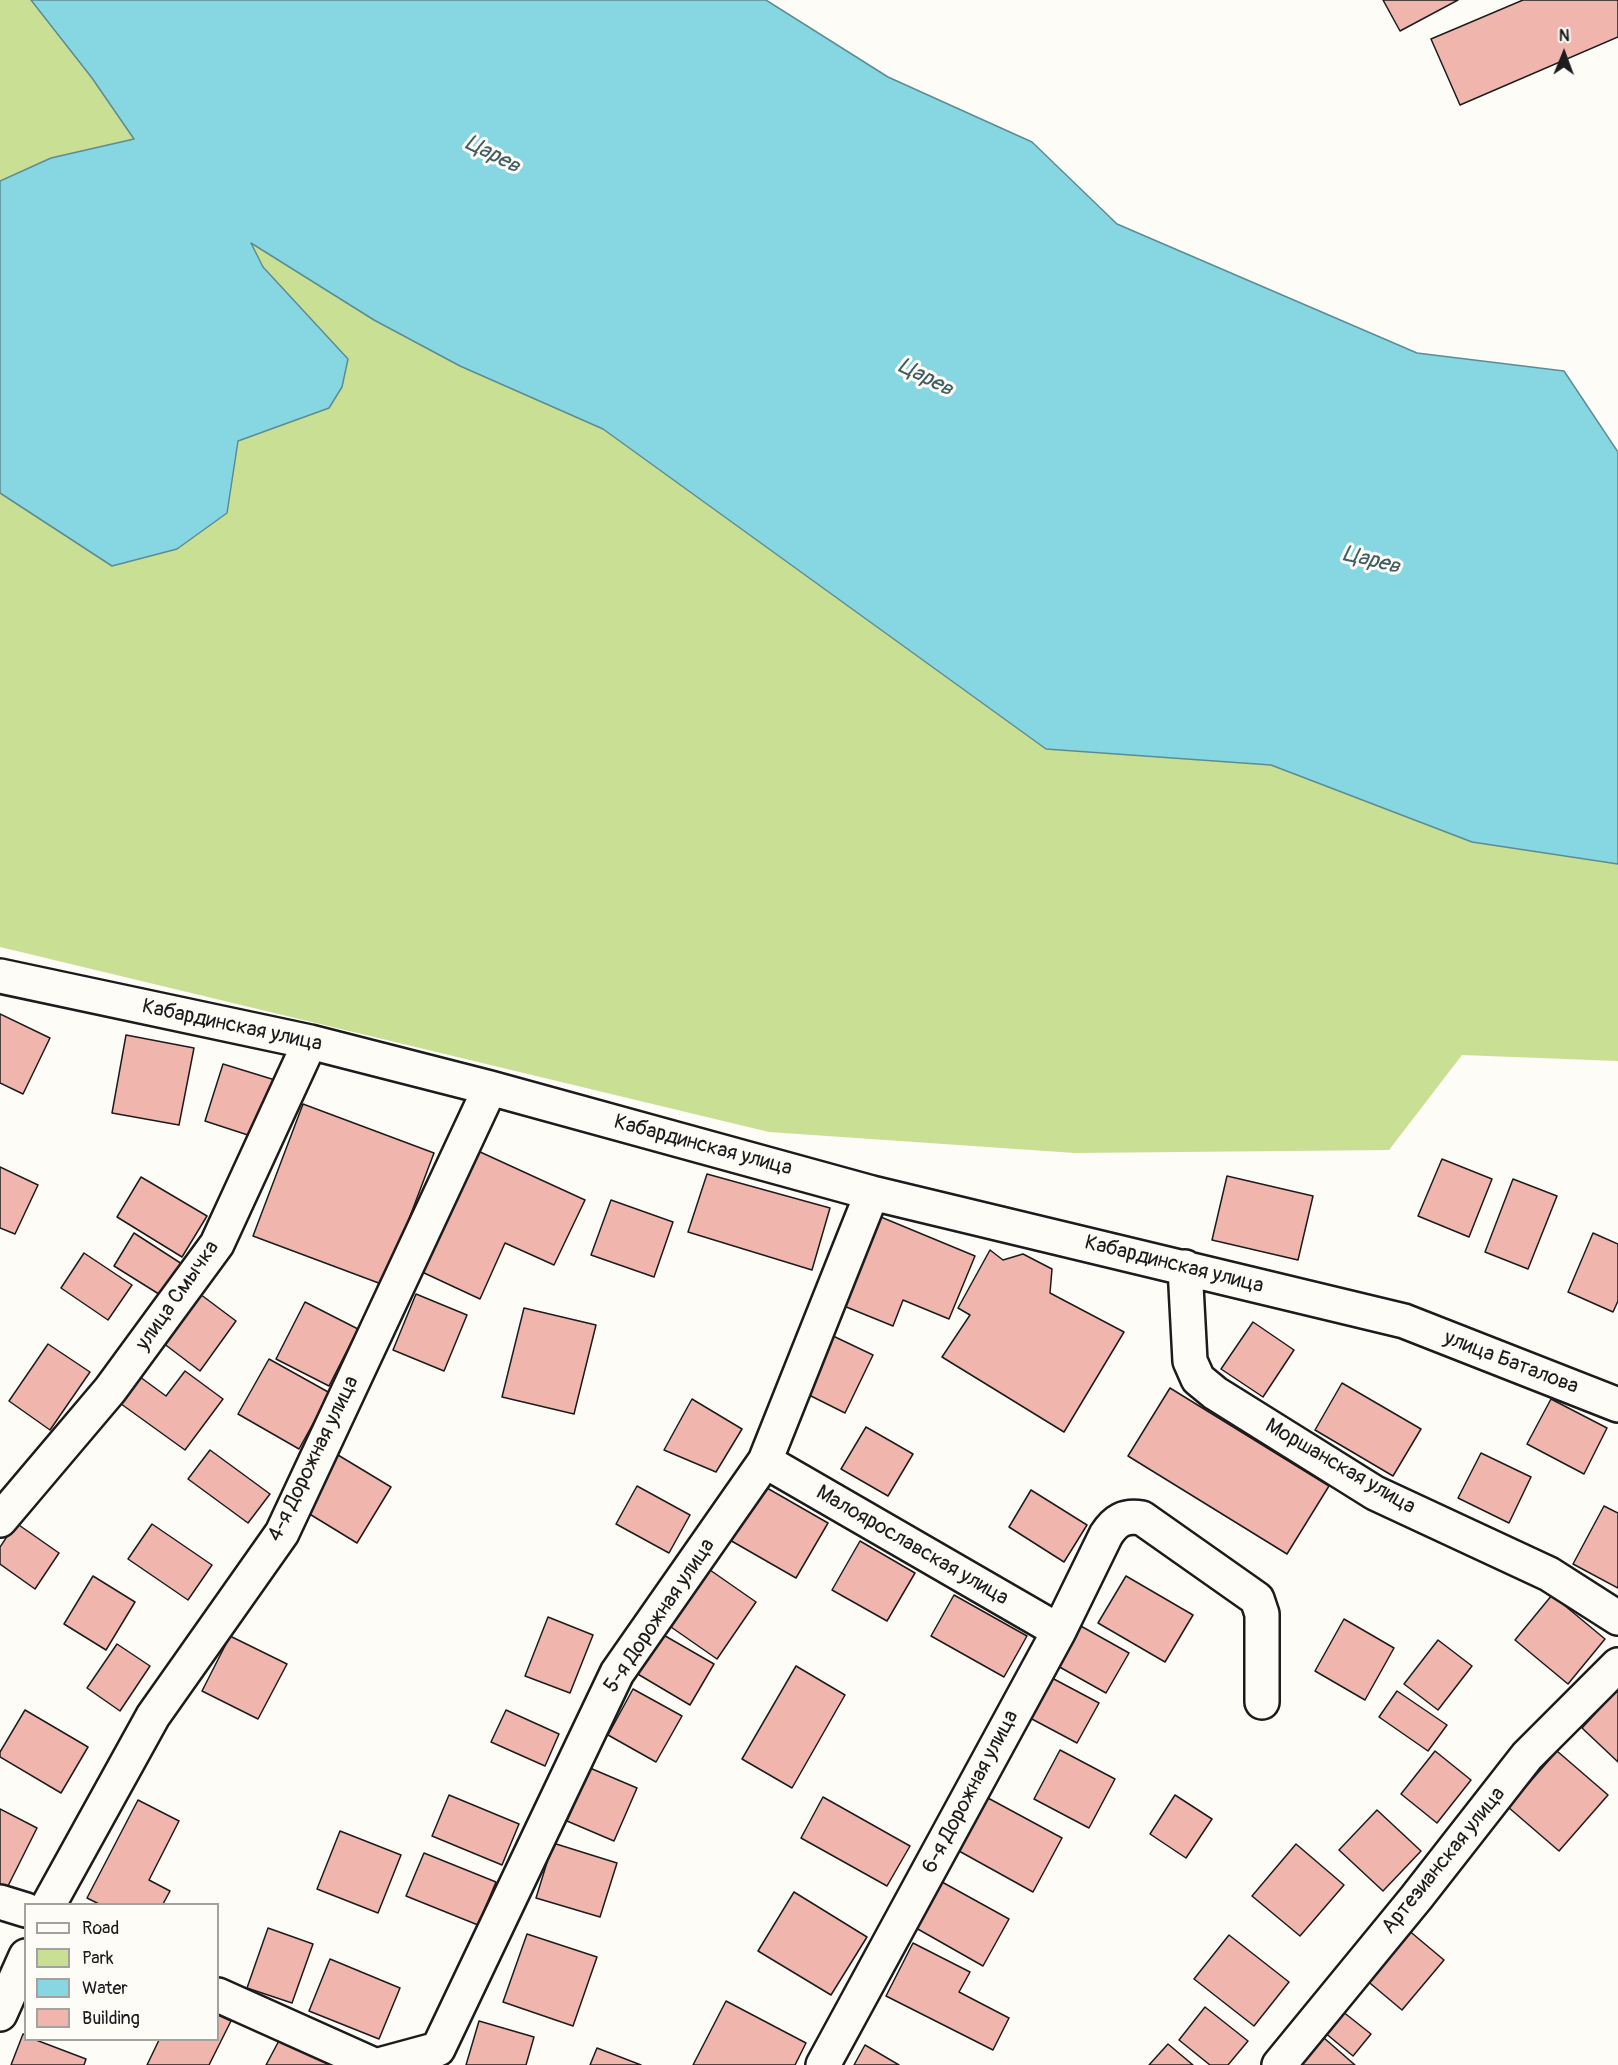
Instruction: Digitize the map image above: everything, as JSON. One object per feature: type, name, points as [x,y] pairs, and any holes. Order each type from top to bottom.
[{"type":"street","name":"Кабардинская улица","points":[[0,976],[310,1042],[490,1088],[872,1193],[1404,1321]]},
{"type":"street","name":"улица Смычка","points":[[0,1520],[110,1390],[217,1244],[310,1042]]},
{"type":"street","name":"4-я Дорожная улица","points":[[51,1903],[153,1716],[282,1533],[490,1088]]},
{"type":"street","name":"5-я Дорожная улица","points":[[379,2065],[438,2049],[617,1673],[765,1461],[872,1193]]},
{"type":"street","name":"Моршанская улица","points":[[1185,1267],[1190,1361],[1198,1379],[1215,1393],[1375,1493],[1549,1574],[1618,1617]]},
{"type":"street","name":"улица Баталова","points":[[1404,1321],[1618,1405]]},
{"type":"street","name":"Малоярославская улица","points":[[765,1461],[1059,1631]]},
{"type":"street","name":"6-я Дорожная улица","points":[[823,2065],[1059,1631],[1106,1535],[1119,1520],[1131,1516],[1142,1518],[1257,1599],[1262,1614],[1262,1702]]},
{"type":"street","name":"Артезианская улица","points":[[1279,2065],[1416,1898],[1527,1756],[1618,1665]]},
{"type":"street","points":[[0,1902],[24,1909]]},
{"type":"street","points":[[0,2014],[24,1960]]},
{"type":"street","points":[[219,1995],[374,2065]]},
{"type":"green space","points":[[0,0],[31,0],[92,78],[135,140],[51,158],[0,181]]},
{"type":"green space","points":[[249,242],[374,320],[460,366],[603,429],[1046,749],[1271,765],[1472,842],[1618,864],[1618,1061],[1462,1055],[1389,1150],[1075,1153],[769,1132],[0,947],[0,493],[112,566],[227,513],[238,441],[329,408]]},
{"type":"water","name":"Царев","points":[[31,0],[766,0],[888,77],[1032,142],[1117,224],[1417,353],[1564,371],[1618,452],[1618,864],[1472,842],[1271,765],[1046,749],[603,429],[460,366],[374,320],[251,243],[263,267],[348,359],[342,387],[329,408],[238,441],[227,513],[177,549],[112,566],[0,493],[0,181],[51,158],[134,139],[92,78]]},
{"type":"building","points":[[1383,0],[1458,0],[1400,31]]},
{"type":"building","points":[[1523,0],[1618,0],[1618,37],[1460,105],[1431,39]]},
{"type":"building","points":[[0,1014],[50,1038],[23,1094],[0,1083]]},
{"type":"building","points":[[126,1035],[194,1048],[179,1125],[112,1113]]},
{"type":"building","points":[[223,1064],[275,1080],[257,1138],[205,1121]]},
{"type":"building","points":[[303,1104],[434,1153],[384,1285],[253,1236]]},
{"type":"building","points":[[478,1151],[585,1200],[554,1265],[505,1243],[480,1299],[422,1272]]},
{"type":"building","points":[[1442,1159],[1492,1179],[1469,1237],[1418,1216]]},
{"type":"building","points":[[0,1167],[38,1185],[15,1234],[0,1228]]},
{"type":"building","points":[[707,1174],[830,1208],[812,1270],[688,1232]]},
{"type":"building","points":[[1227,1176],[1313,1196],[1298,1260],[1212,1240]]},
{"type":"building","points":[[141,1177],[207,1216],[182,1257],[117,1217]]},
{"type":"building","points":[[1513,1179],[1557,1196],[1528,1269],[1485,1252]]},
{"type":"building","points":[[611,1200],[673,1222],[654,1277],[591,1255]]},
{"type":"building","points":[[876,1215],[975,1256],[949,1319],[903,1300],[893,1326],[839,1304]]},
{"type":"building","points":[[134,1233],[182,1264],[162,1296],[114,1266]]},
{"type":"building","points":[[1593,1233],[1618,1244],[1618,1301],[1613,1312],[1568,1292]]},
{"type":"building","points":[[990,1250],[1003,1260],[1023,1254],[1052,1269],[1050,1293],[1124,1332],[1064,1432],[942,1357],[970,1315],[958,1308]]},
{"type":"building","points":[[84,1253],[132,1285],[108,1320],[61,1288]]},
{"type":"building","points":[[200,1294],[236,1321],[200,1371],[163,1343]]},
{"type":"building","points":[[416,1294],[467,1315],[444,1371],[393,1350]]},
{"type":"building","points":[[305,1302],[358,1329],[329,1386],[276,1359]]},
{"type":"building","points":[[524,1308],[596,1325],[574,1414],[502,1397]]},
{"type":"building","points":[[1253,1322],[1294,1350],[1263,1397],[1221,1369]]},
{"type":"building","points":[[831,1335],[873,1355],[845,1413],[803,1392]]},
{"type":"building","points":[[48,1344],[90,1372],[50,1430],[9,1401]]},
{"type":"building","points":[[269,1359],[330,1393],[299,1449],[238,1414]]},
{"type":"building","points":[[185,1371],[223,1399],[185,1450],[117,1401],[136,1374],[166,1396]]},
{"type":"building","points":[[1342,1383],[1421,1429],[1393,1476],[1315,1430]]},
{"type":"building","points":[[1170,1388],[1329,1486],[1287,1554],[1128,1456]]},
{"type":"building","points":[[692,1399],[742,1429],[716,1472],[664,1450]]},
{"type":"building","points":[[1551,1399],[1607,1428],[1584,1474],[1527,1444]]},
{"type":"building","points":[[866,1427],[913,1454],[888,1496],[841,1469]]},
{"type":"building","points":[[210,1450],[270,1494],[248,1523],[188,1479]]},
{"type":"building","points":[[1481,1453],[1531,1477],[1509,1523],[1458,1498]]},
{"type":"building","points":[[338,1455],[391,1487],[357,1543],[303,1510]]},
{"type":"building","points":[[760,1484],[828,1523],[796,1578],[728,1539]]},
{"type":"building","points":[[637,1486],[690,1515],[669,1553],[616,1524]]},
{"type":"building","points":[[1031,1490],[1087,1525],[1064,1562],[1009,1527]]},
{"type":"building","points":[[1604,1506],[1618,1513],[1618,1588],[1573,1564]]},
{"type":"building","points":[[16,1523],[59,1553],[35,1589],[0,1564],[0,1547]]},
{"type":"building","points":[[152,1524],[212,1565],[188,1600],[128,1559]]},
{"type":"building","points":[[860,1541],[915,1573],[887,1621],[832,1590]]},
{"type":"building","points":[[710,1570],[756,1602],[717,1659],[671,1627]]},
{"type":"building","points":[[93,1576],[135,1602],[106,1650],[64,1624]]},
{"type":"building","points":[[1126,1576],[1193,1615],[1165,1662],[1098,1623]]},
{"type":"building","points":[[954,1595],[1027,1636],[1004,1677],[931,1636]]},
{"type":"building","points":[[1552,1595],[1605,1639],[1568,1684],[1515,1640]]},
{"type":"building","points":[[548,1617],[593,1635],[570,1693],[525,1676]]},
{"type":"building","points":[[1344,1619],[1394,1648],[1365,1700],[1315,1671]]},
{"type":"building","points":[[1079,1625],[1129,1653],[1106,1693],[1056,1665]]},
{"type":"building","points":[[660,1633],[714,1664],[690,1705],[636,1673]]},
{"type":"building","points":[[230,1636],[287,1664],[258,1719],[202,1691]]},
{"type":"building","points":[[1438,1640],[1472,1666],[1438,1710],[1404,1684]]},
{"type":"building","points":[[117,1644],[150,1666],[120,1711],[87,1688]]},
{"type":"building","points":[[796,1666],[845,1695],[792,1788],[742,1759]]},
{"type":"building","points":[[1052,1678],[1099,1703],[1077,1743],[1030,1718]]},
{"type":"building","points":[[633,1689],[682,1716],[656,1762],[608,1735]]},
{"type":"building","points":[[1618,1689],[1618,1762],[1582,1728]]},
{"type":"building","points":[[1397,1691],[1447,1725],[1428,1751],[1379,1717]]},
{"type":"building","points":[[25,1710],[88,1747],[61,1793],[0,1757],[0,1752]]},
{"type":"building","points":[[506,1710],[559,1734],[545,1766],[491,1742]]},
{"type":"building","points":[[1060,1750],[1115,1779],[1089,1828],[1034,1799]]},
{"type":"building","points":[[1435,1751],[1471,1780],[1437,1823],[1401,1794]]},
{"type":"building","points":[[1557,1751],[1608,1795],[1559,1851],[1508,1807]]},
{"type":"building","points":[[590,1768],[637,1788],[614,1841],[567,1821]]},
{"type":"building","points":[[449,1795],[519,1824],[502,1865],[432,1836]]},
{"type":"building","points":[[1175,1795],[1212,1819],[1186,1858],[1150,1834]]},
{"type":"building","points":[[823,1797],[910,1846],[887,1886],[801,1838]]},
{"type":"building","points":[[988,1798],[1062,1838],[1033,1892],[959,1851]]},
{"type":"building","points":[[138,1800],[179,1821],[149,1880],[170,1891],[164,1903],[97,1903],[87,1898]]},
{"type":"building","points":[[0,1809],[37,1828],[4,1894],[0,1892]]},
{"type":"building","points":[[1377,1810],[1421,1851],[1383,1891],[1339,1850]]},
{"type":"building","points":[[340,1831],[401,1855],[378,1913],[317,1889]]},
{"type":"building","points":[[553,1843],[617,1863],[600,1917],[536,1898]]},
{"type":"building","points":[[1296,1844],[1344,1885],[1300,1936],[1252,1896]]},
{"type":"building","points":[[424,1853],[496,1882],[478,1925],[406,1896]]},
{"type":"building","points":[[942,1882],[1009,1919],[983,1966],[916,1928]]},
{"type":"building","points":[[794,1892],[867,1937],[831,1995],[758,1951]]},
{"type":"building","points":[[268,1928],[313,1944],[292,2003],[247,1988]]},
{"type":"building","points":[[1407,1929],[1444,1960],[1402,2010],[1365,1979]]},
{"type":"building","points":[[527,1934],[597,1957],[573,2026],[503,2002]]},
{"type":"building","points":[[1229,1935],[1289,1982],[1254,2026],[1194,1979]]},
{"type":"building","points":[[913,1943],[970,1972],[959,1992],[1009,2018],[993,2050],[886,1996]]},
{"type":"building","points":[[330,1959],[400,1988],[379,2039],[309,2011]]},
{"type":"building","points":[[726,2001],[806,2043],[795,2065],[693,2065]]},
{"type":"building","points":[[1205,2007],[1248,2041],[1228,2065],[1210,2065],[1179,2040]]},
{"type":"building","points":[[1342,2011],[1371,2034],[1353,2056],[1324,2032]]},
{"type":"building","points":[[219,2015],[231,2021],[209,2065],[147,2065],[159,2041],[219,2041]]},
{"type":"building","points":[[479,2021],[534,2037],[526,2065],[466,2065]]},
{"type":"building","points":[[23,2034],[24,2041],[39,2041],[86,2059],[84,2065],[11,2065]]},
{"type":"building","points":[[282,2035],[333,2064],[333,2065],[266,2065]]},
{"type":"building","points":[[1324,2038],[1355,2065],[1301,2065]]},
{"type":"building","points":[[1168,2044],[1193,2065],[1149,2065]]},
{"type":"building","points":[[865,2045],[899,2065],[854,2065]]},
{"type":"building","points":[[597,2048],[641,2065],[590,2065]]}]
